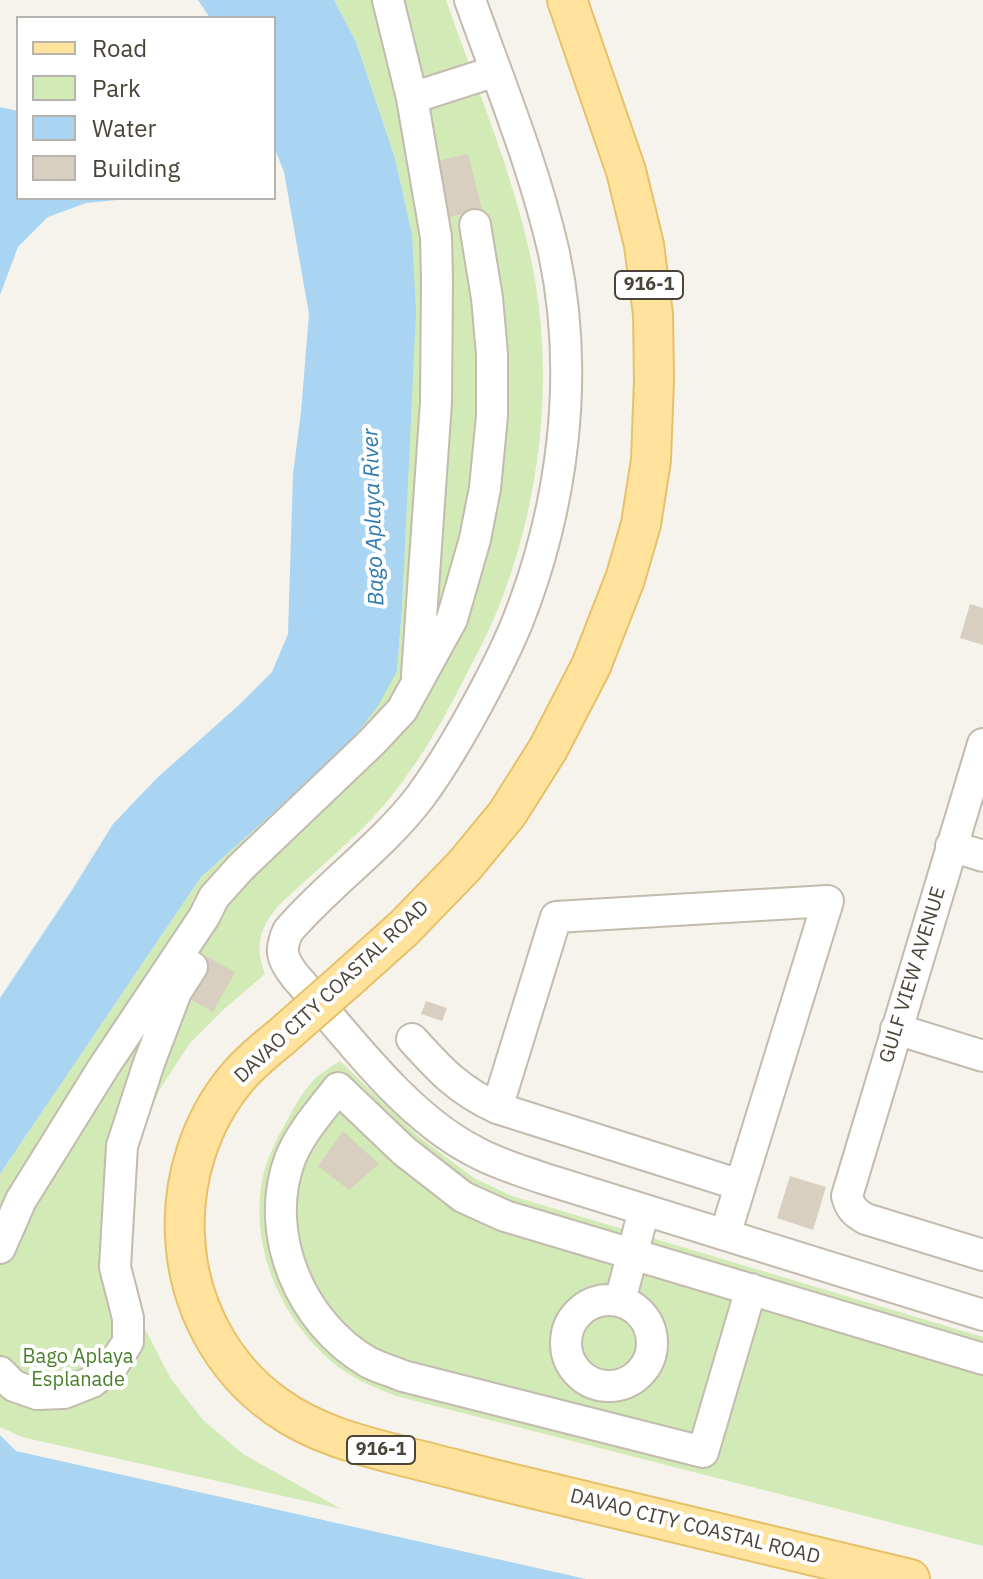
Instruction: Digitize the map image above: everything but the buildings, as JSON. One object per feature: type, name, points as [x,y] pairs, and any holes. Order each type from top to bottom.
[{"type":"main road","name":"DAVAO CITY COASTAL ROAD","points":[[567,0],[626,171],[644,245],[653,314],[651,460],[641,524],[625,579],[591,666],[548,749],[507,814],[465,865],[404,928],[235,1079],[211,1116],[192,1162],[183,1211],[186,1258],[198,1306],[220,1348],[245,1379],[276,1406],[315,1429],[353,1443],[492,1479],[910,1579]]},
{"type":"street","points":[[470,0],[538,192],[563,308],[566,353],[564,410],[559,469],[548,526],[516,625],[447,758],[402,820],[297,920],[283,942],[282,955],[295,976],[374,1066],[422,1114],[473,1151],[505,1166],[983,1315]]},
{"type":"street","points":[[388,8],[412,98],[436,237],[436,402],[416,685]]},
{"type":"street","points":[[412,98],[496,71]]},
{"type":"street","points":[[0,1248],[21,1200],[214,897],[402,710],[452,619],[475,539],[485,488],[492,416],[492,354],[475,225]]},
{"type":"street","name":"GULF VIEW AVENUE","points":[[983,744],[847,1196],[850,1206],[866,1219],[983,1255]]},
{"type":"street","points":[[951,846],[983,856]]},
{"type":"street","points":[[497,1108],[556,917],[828,901],[725,1235]]},
{"type":"street","points":[[0,1372],[14,1386],[37,1394],[64,1393],[92,1382],[113,1365],[128,1342],[128,1318],[115,1267],[122,1146],[176,992],[231,909]]},
{"type":"street","points":[[896,1029],[983,1056]]},
{"type":"street","points":[[412,1039],[460,1088],[497,1108],[740,1185]]},
{"type":"street","points":[[751,1289],[703,1452],[403,1376],[370,1363],[346,1346],[320,1321],[305,1298],[285,1251],[281,1194],[291,1158],[338,1088],[404,1151],[463,1197],[505,1216],[632,1253],[983,1359]]},
{"type":"street","points":[[620,1301],[644,1210]]},
{"type":"street","points":[[598,1301],[620,1301],[644,1317],[651,1335],[651,1354],[635,1378],[617,1386],[598,1385],[581,1376],[569,1361],[566,1331],[587,1305],[598,1301]]},
{"type":"street","points":[[588,1423],[598,1385]]},
{"type":"green space","name":"Bago Aplaya Esplanade","points":[[334,0],[446,0],[504,161],[523,226],[539,303],[543,394],[533,486],[524,530],[495,616],[426,747],[373,817],[273,912],[261,937],[260,954],[265,974],[190,1043],[160,1089],[136,1145],[128,1267],[144,1327],[171,1379],[203,1420],[243,1454],[341,1509],[22,1437],[0,1427],[0,1174],[201,877],[307,783],[397,671],[408,464],[412,234],[395,158],[356,42]]},
{"type":"green space","points":[[340,1061],[418,1136],[474,1178],[512,1196],[983,1337],[983,1546],[396,1396],[362,1382],[339,1368],[314,1345],[285,1305],[266,1260],[259,1212],[265,1169],[279,1135],[308,1087]]},
{"type":"water","name":"Bago Aplaya River","points":[[198,0],[334,0],[356,42],[395,158],[412,234],[416,312],[397,671],[378,706],[351,741],[201,877],[0,1174],[0,998],[113,824],[157,778],[272,672],[288,634],[293,474],[309,314],[284,172],[276,152],[276,16],[209,16]]},
{"type":"water","points":[[0,107],[16,111],[16,200],[117,200],[86,203],[48,217],[18,247],[0,295]]},
{"type":"water","points":[[0,1435],[16,1451],[586,1579],[0,1579]]}]
